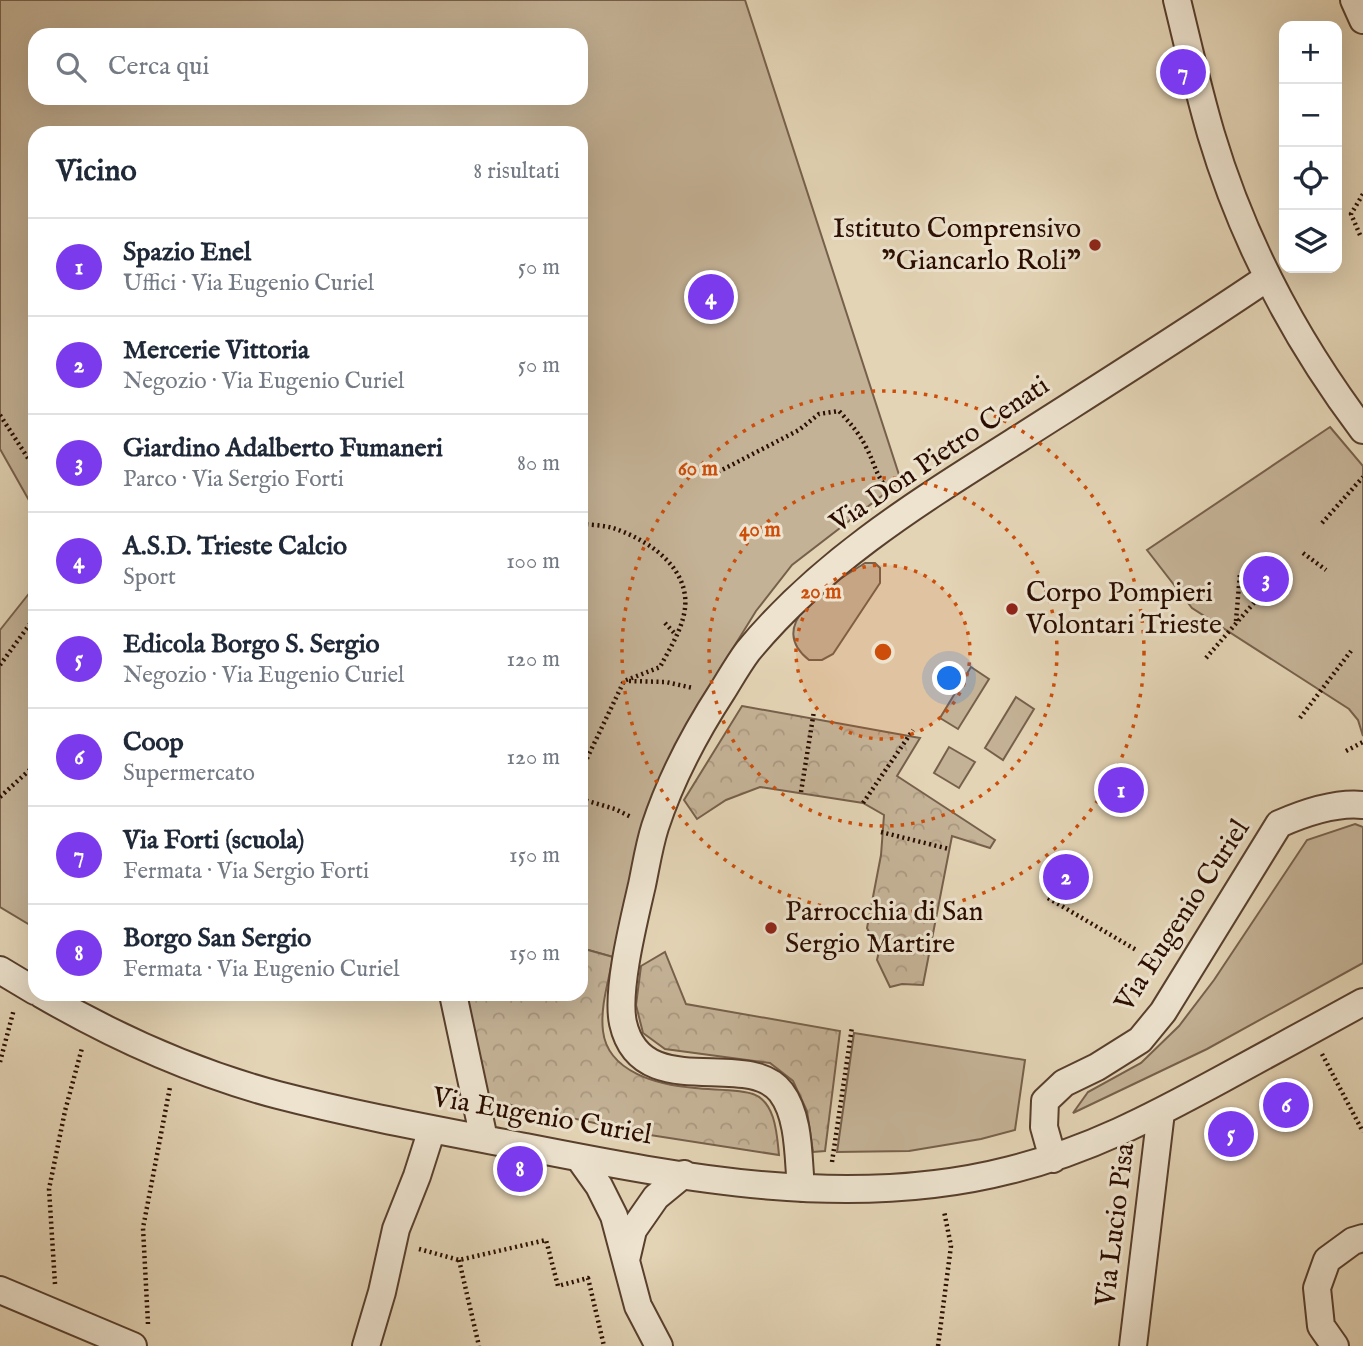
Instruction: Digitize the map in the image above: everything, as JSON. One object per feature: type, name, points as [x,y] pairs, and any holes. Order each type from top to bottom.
[{"type":"street","points":[[1177,0],[1211,135],[1267,278],[1322,374],[1363,430]]},
{"type":"street","points":[[1354,0],[1363,20]]},
{"type":"street","name":"Via Don Pietro Cenati","points":[[801,1188],[793,1114],[780,1091],[763,1077],[661,1068],[635,1052],[624,1028],[620,1008],[632,931],[654,828],[687,748],[746,653],[783,611],[844,555],[906,510],[1267,278]]},
{"type":"street","name":"Via Eugenio Curiel","points":[[1053,1159],[1044,1127],[1045,1101],[1064,1083],[1097,1067],[1140,1040],[1163,1012],[1279,824],[1306,813],[1354,804],[1363,805]]},
{"type":"street","points":[[0,970],[28,987]]},
{"type":"street","name":"Via Eugenio Curiel","points":[[53,1001],[90,1023],[160,1054],[277,1095],[579,1158],[735,1182],[801,1188],[870,1189],[939,1183],[1053,1159],[1108,1138],[1161,1112],[1363,1002]]},
{"type":"street","points":[[454,1001],[484,1139]]},
{"type":"street","name":"Via Lucio Pisa","points":[[1133,1346],[1161,1112]]},
{"type":"street","points":[[366,1346],[393,1243],[432,1129]]},
{"type":"street","points":[[579,1158],[599,1186],[614,1216],[638,1306],[659,1346]]},
{"type":"street","points":[[626,1260],[633,1230],[656,1198],[684,1174]]},
{"type":"street","points":[[1335,1346],[1321,1326],[1317,1288],[1327,1260],[1353,1241],[1363,1238]]},
{"type":"street","points":[[0,1290],[58,1315],[141,1339]]},
{"type":"path","points":[[1360,235],[1351,214],[1363,194]]},
{"type":"path","points":[[718,472],[799,430],[819,414],[839,411],[855,427],[867,449],[877,477],[906,510]]},
{"type":"path","points":[[0,415],[28,458]]},
{"type":"path","points":[[1322,523],[1363,477]]},
{"type":"path","points":[[588,525],[611,527],[642,540],[663,555],[678,577],[685,595],[684,615],[660,667],[624,681],[588,756]]},
{"type":"path","points":[[1303,553],[1326,570]]},
{"type":"path","points":[[1255,557],[1269,555]]},
{"type":"path","points":[[1236,623],[1240,573]]},
{"type":"path","points":[[1206,658],[1279,574]]},
{"type":"path","points":[[666,623],[676,636]]},
{"type":"path","points":[[0,665],[28,627]]},
{"type":"path","points":[[1300,718],[1351,651]]},
{"type":"path","points":[[624,681],[666,682],[698,690]]},
{"type":"path","points":[[801,792],[814,711]]},
{"type":"path","points":[[863,803],[913,730]]},
{"type":"path","points":[[1346,751],[1363,742]]},
{"type":"path","points":[[0,797],[28,771]]},
{"type":"path","points":[[588,801],[615,809],[654,828]]},
{"type":"path","points":[[881,832],[948,849]]},
{"type":"path","points":[[1048,898],[1138,951]]},
{"type":"path","points":[[0,1062],[14,1008]]},
{"type":"path","points":[[831,1166],[852,1027]]},
{"type":"path","points":[[1309,1031],[1363,1131]]},
{"type":"path","points":[[58,1315],[49,1189],[65,1111],[84,1044]]},
{"type":"path","points":[[141,1339],[143,1227],[172,1079]]},
{"type":"path","points":[[939,1346],[951,1247],[944,1211]]},
{"type":"path","points":[[393,1243],[459,1260],[546,1240],[558,1286],[588,1278],[604,1346]]},
{"type":"path","points":[[459,1260],[479,1346]]},
{"type":"green space","points":[[0,0],[745,0],[901,481],[792,565],[756,611],[696,708],[658,792],[613,957],[588,950],[588,126],[28,126],[28,499],[0,449]]},
{"type":"green space","points":[[1330,427],[1363,466],[1363,736],[1358,720],[1349,709],[1192,608],[1147,550]]},
{"type":"green space","points":[[865,563],[875,563],[880,568],[880,583],[833,654],[822,660],[809,660],[796,646],[793,631],[798,618],[808,604],[822,592]]},
{"type":"green space","points":[[28,595],[28,924],[0,907],[0,630]]},
{"type":"green space","points":[[971,667],[989,679],[958,729],[940,718]]},
{"type":"green space","points":[[1016,697],[1034,709],[1003,760],[985,748]]},
{"type":"green space","points":[[742,706],[920,738],[897,776],[995,840],[990,848],[952,836],[923,985],[902,984],[890,987],[877,960],[879,951],[867,928],[881,855],[884,815],[863,803],[760,787],[726,800],[697,819],[684,800]]},
{"type":"green space","points":[[949,747],[975,762],[959,788],[934,773]]},
{"type":"green space","points":[[1355,824],[1363,827],[1363,963],[1207,1049],[1073,1113],[1088,1092],[1141,1063],[1179,1026],[1214,980],[1307,840]]},
{"type":"green space","points":[[588,950],[613,957],[602,1022],[607,1045],[614,1057],[625,1067],[651,1080],[701,1089],[741,1091],[761,1098],[774,1120],[779,1155],[650,1135],[488,1100],[468,1001],[588,1001]]},
{"type":"green space","points":[[665,952],[686,1004],[840,1031],[825,1151],[813,1152],[807,1111],[793,1081],[770,1063],[665,1049],[643,1033],[636,1005],[641,966]]},
{"type":"green space","points":[[854,1033],[1025,1060],[1015,1130],[981,1139],[909,1151],[837,1152]]},
{"type":"place","name":"Via Forti (scuola)","points":[[1183,72]]},
{"type":"place","name":"Istituto Comprensivo \"Giancarlo Roli\"","points":[[1095,245]]},
{"type":"place","name":"A.S.D. Trieste Calcio","points":[[711,297]]},
{"type":"place","name":"Giardino Adalberto Fumaneri","points":[[1266,579]]},
{"type":"place","name":"Corpo Pompieri Volontari Trieste","points":[[1012,609]]},
{"type":"place","name":"Spazio Enel","points":[[1121,790]]},
{"type":"place","name":"Mercerie Vittoria","points":[[1066,877]]},
{"type":"place","name":"Parrocchia di San Sergio Martire","points":[[771,928]]},
{"type":"place","name":"Coop","points":[[1286,1105]]},
{"type":"place","name":"Edicola Borgo S. Sergio","points":[[1231,1134]]},
{"type":"place","name":"Borgo San Sergio","points":[[520,1169]]}]
